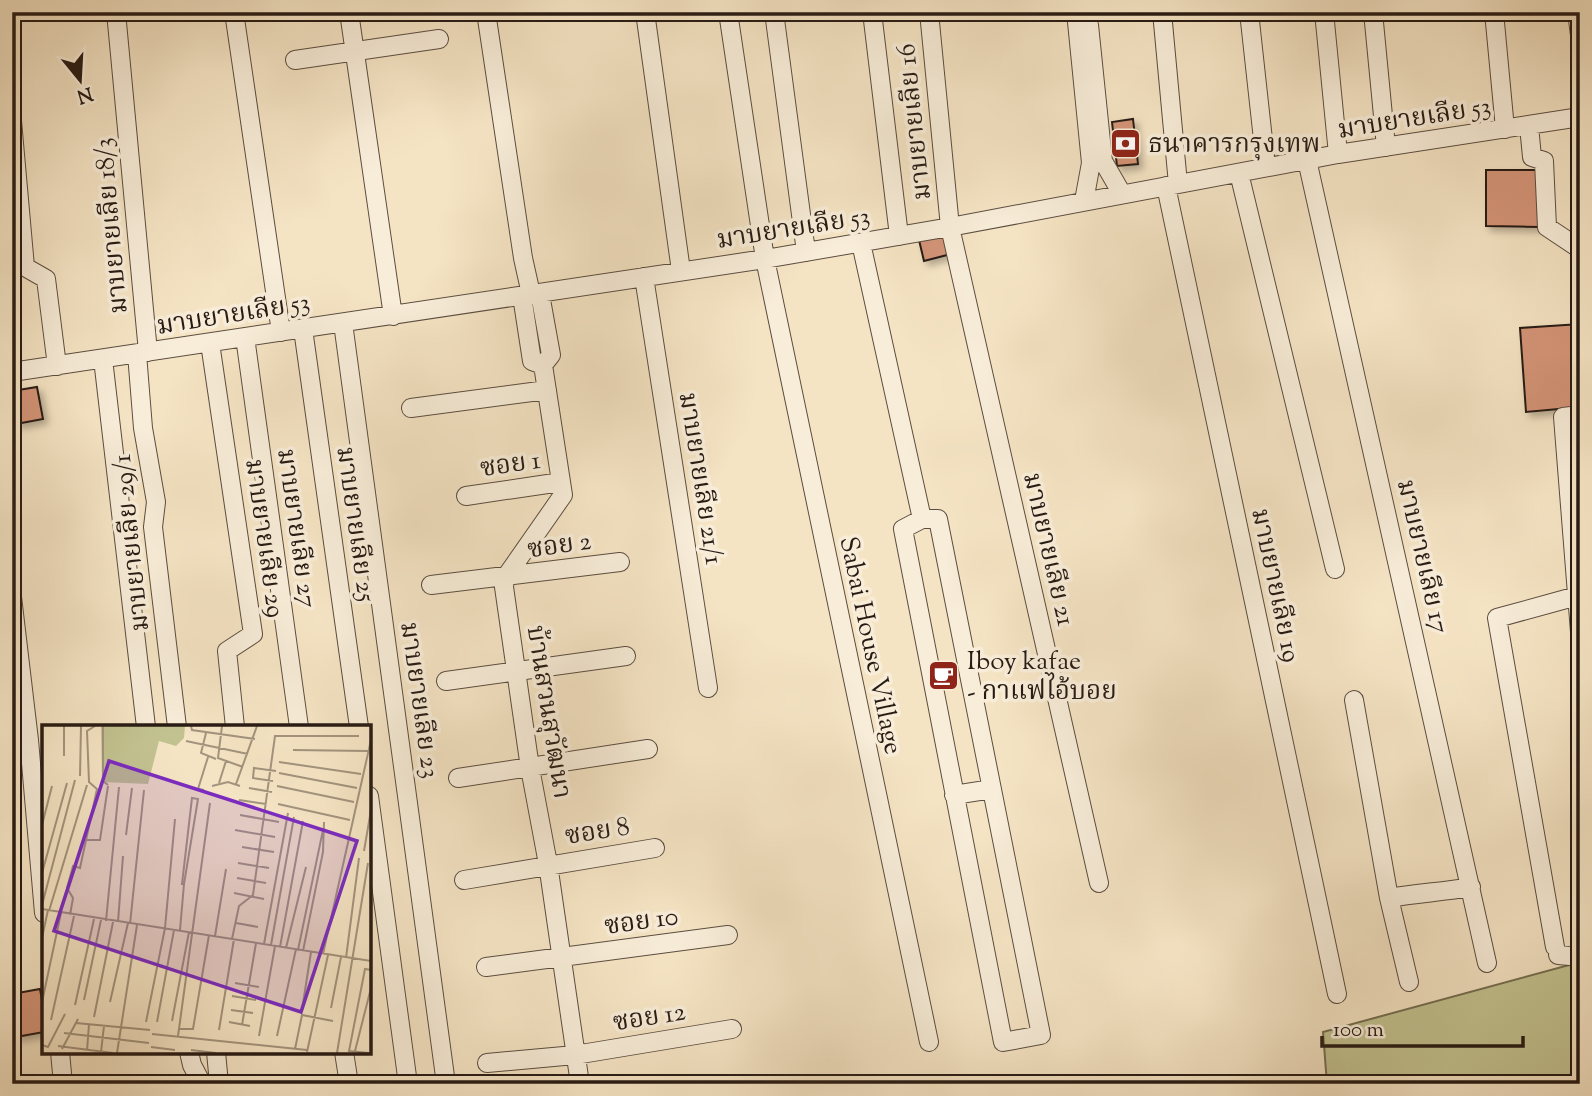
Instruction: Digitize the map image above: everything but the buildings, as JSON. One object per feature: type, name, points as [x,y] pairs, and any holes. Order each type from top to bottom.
[{"type":"street","name":"มาบยายเลีย 18/3","points":[[116,12],[142,353]]},
{"type":"street","points":[[234,12],[281,332]]},
{"type":"street","points":[[349,12],[393,316]]},
{"type":"street","points":[[486,12],[531,295],[532,361],[543,365],[563,495],[505,578]]},
{"type":"street","points":[[645,12],[681,271]]},
{"type":"street","name":"Sabai House Village","points":[[728,12],[765,259],[929,1042]]},
{"type":"street","points":[[774,12],[806,252]]},
{"type":"street","points":[[872,12],[899,236]]},
{"type":"street","name":"มาบยายเลีย 16","points":[[929,12],[950,227]]},
{"type":"street","points":[[1076,12],[1091,163],[1084,201]]},
{"type":"street","points":[[1088,12],[1103,161],[1122,194]]},
{"type":"street","name":"มาบยายเลีย 19","points":[[1162,12],[1172,185],[1337,994]]},
{"type":"street","points":[[1249,12],[1266,167]]},
{"type":"street","points":[[1324,12],[1338,154]]},
{"type":"street","points":[[1373,12],[1386,147]]},
{"type":"street","points":[[1494,12],[1505,129]]},
{"type":"street","points":[[1577,12],[1580,35]]},
{"type":"street","points":[[295,60],[439,39]]},
{"type":"street","name":"มาบยายเลีย 53","points":[[12,372],[765,259],[1338,154],[1580,117]]},
{"type":"street","points":[[12,121],[25,267],[46,279],[57,366]]},
{"type":"street","points":[[1529,126],[1532,157],[1544,162],[1547,227],[1580,249]]},
{"type":"street","name":"มาบยายเลีย 17","points":[[1307,160],[1487,963]]},
{"type":"street","points":[[1239,173],[1335,569]]},
{"type":"street","name":"มาบยายเลีย 21","points":[[950,227],[1099,883]]},
{"type":"street","points":[[861,243],[922,519]]},
{"type":"street","name":"มาบยายเลีย 21/1","points":[[644,277],[708,688]]},
{"type":"street","name":"มาบยายเลีย 23","points":[[343,323],[446,1084]]},
{"type":"street","name":"มาบยายเลีย 25","points":[[303,329],[359,725]]},
{"type":"street","name":"มาบยายเลีย 27","points":[[246,337],[299,725]]},
{"type":"street","name":"มาบยายเลีย 29","points":[[210,343],[253,634],[227,651],[235,725]]},
{"type":"street","name":"มาบยายเลีย 29/1","points":[[142,353],[143,428],[156,502],[153,527],[177,725]]},
{"type":"street","points":[[103,359],[146,725]]},
{"type":"street","points":[[411,408],[547,390]]},
{"type":"street","points":[[1580,415],[1563,417],[1580,632]]},
{"type":"street","name":"ซอย 1","points":[[466,496],[561,482]]},
{"type":"street","points":[[922,519],[938,519],[992,789],[1041,1035],[1003,1042],[903,529],[922,519]]},
{"type":"street","name":"ซอย 2","points":[[431,585],[620,562]]},
{"type":"street","name":"บ้านสวนสุวัฒนา","points":[[505,578],[504,587],[530,768],[548,864],[580,1084]]},
{"type":"street","points":[[1577,596],[1497,618],[1556,951],[1580,960]]},
{"type":"street","points":[[12,597],[29,740],[42,890]]},
{"type":"street","points":[[446,681],[626,656]]},
{"type":"street","points":[[1354,699],[1389,898],[1409,982]]},
{"type":"street","points":[[458,778],[648,749]]},
{"type":"street","points":[[954,795],[992,789]]},
{"type":"street","points":[[371,811],[408,1084]]},
{"type":"street","name":"ซอย 8","points":[[464,880],[655,848]]},
{"type":"street","points":[[1389,898],[1471,887]]},
{"type":"street","name":"ซอย 10","points":[[486,967],[728,934]]},
{"type":"street","name":"ซอย 12","points":[[487,1063],[575,1055],[732,1029]]},
{"type":"street","points":[[60,1054],[63,1084]]},
{"type":"street","points":[[189,1054],[202,1084]]},
{"type":"street","points":[[216,1054],[219,1084]]},
{"type":"street","points":[[344,1054],[349,1084]]},
{"type":"green space","points":[[1580,962],[1580,1084],[1327,1084],[1323,1032]]},
{"type":"place","name":"ธนาคารกรุงเทพ","points":[[1125,143]]},
{"type":"place","name":"Iboy kafae - กาแฟไอ้บอย","points":[[944,675]]}]
